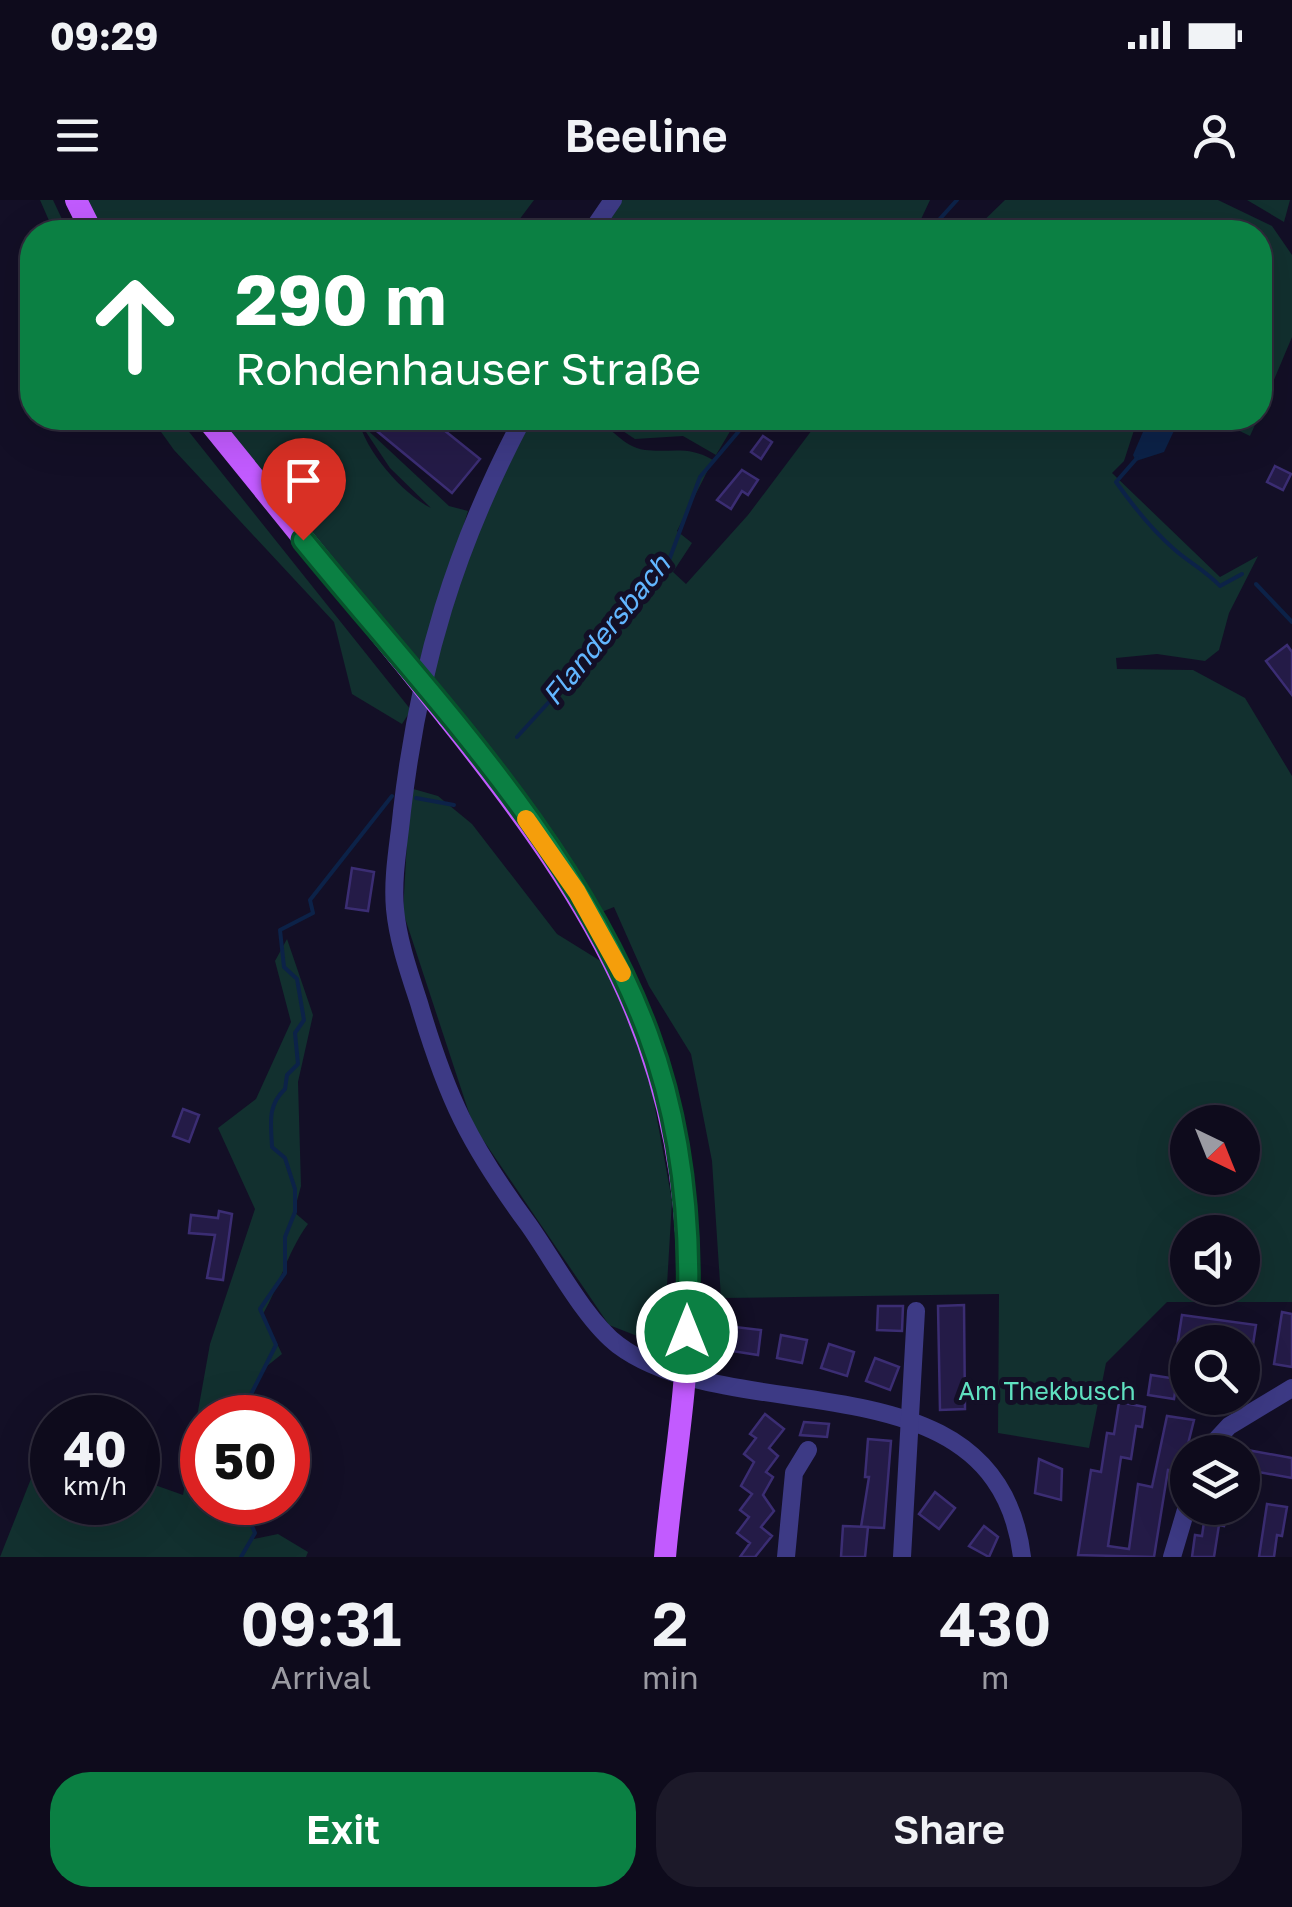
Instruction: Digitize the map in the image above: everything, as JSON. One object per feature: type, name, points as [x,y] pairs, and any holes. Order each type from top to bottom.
[{"type":"main road","points":[[216,430],[493,774],[545,845],[604,937],[658,1062],[685,1200],[685,1375],[665,1557]]},
{"type":"street","points":[[517,430],[467,531],[433,642],[407,773],[395,908],[402,951],[442,1082],[488,1170],[616,1343],[685,1375],[846,1402],[911,1422],[960,1448],[997,1484],[1016,1528],[1022,1557]]},
{"type":"street","points":[[902,1557],[916,1311]]},
{"type":"street","points":[[1221,1435],[1292,1388]]},
{"type":"street","points":[[786,1557],[794,1473],[808,1450]]},
{"type":"street","points":[[1172,1557],[1181,1525]]},
{"type":"green space","points":[[40,200],[53,200],[62,220],[49,220]]},
{"type":"green space","points":[[87,200],[534,200],[519,220],[96,220]]},
{"type":"green space","points":[[621,200],[930,200],[921,220],[607,220]]},
{"type":"green space","points":[[1005,200],[1218,200],[1260,220],[984,220]]},
{"type":"green space","points":[[1247,200],[1290,200],[1284,222]]},
{"type":"green space","points":[[1272,226],[1292,255],[1292,337],[1272,384]]},
{"type":"green space","points":[[160,430],[188,430],[411,710],[402,724],[352,694],[334,622]]},
{"type":"green space","points":[[227,430],[362,430],[386,470],[431,508],[390,468],[368,430],[449,506],[468,511],[420,666]]},
{"type":"green space","name":"Am Thekbusch","points":[[523,430],[610,430],[637,448],[687,451],[713,460],[677,531],[692,543],[673,572],[686,584],[748,515],[812,430],[1134,430],[1124,461],[1112,473],[1220,577],[1258,556],[1229,613],[1219,650],[1205,661],[1157,654],[1116,658],[1117,669],[1193,670],[1245,698],[1292,776],[1292,1302],[1260,1302],[1260,1215],[1170,1215],[1170,1302],[1106,1363],[1089,1448],[998,1433],[999,1294],[721,1298],[712,1161],[691,1054],[649,986],[614,907],[599,913],[553,840],[430,681],[471,533]]},
{"type":"green space","points":[[621,430],[731,430],[716,455],[683,436],[635,439]]},
{"type":"green space","points":[[410,788],[438,796],[472,824],[557,934],[607,965],[649,1075],[672,1201],[664,1336],[650,1341],[609,1325],[473,1125],[403,912]]},
{"type":"green space","points":[[287,939],[313,1015],[298,1082],[301,1186],[294,1212],[308,1224],[263,1314],[282,1354],[262,1370],[252,1395],[201,1395],[210,1344],[255,1209],[218,1128],[256,1099],[291,1022],[275,961]]},
{"type":"green space","points":[[30,1481],[30,1525],[160,1525],[160,1487],[180,1494],[180,1525],[252,1525],[254,1539],[278,1534],[308,1552],[306,1557],[0,1557]]},
{"type":"water","points":[[1144,430],[1174,430],[1164,452],[1136,461],[1133,455]]},
{"type":"building","points":[[376,430],[444,430],[480,459],[452,493]]},
{"type":"building","points":[[763,436],[772,442],[761,459],[751,452]]},
{"type":"building","points":[[1275,466],[1291,474],[1283,490],[1267,482]]},
{"type":"building","points":[[742,470],[758,480],[748,495],[742,491],[731,509],[717,500]]},
{"type":"building","points":[[1287,645],[1292,652],[1292,695],[1266,661]]},
{"type":"building","points":[[352,868],[374,872],[368,911],[346,908]]},
{"type":"building","points":[[183,1109],[199,1115],[189,1142],[173,1136]]},
{"type":"building","points":[[219,1211],[232,1214],[223,1280],[207,1278],[215,1235],[189,1233],[191,1215],[218,1218]]},
{"type":"building","points":[[964,1305],[965,1409],[940,1410],[938,1306]]},
{"type":"building","points":[[878,1306],[903,1306],[902,1331],[877,1330]]},
{"type":"building","points":[[1282,1312],[1292,1314],[1292,1367],[1274,1364]]},
{"type":"building","points":[[1182,1315],[1256,1325],[1180,1325]]},
{"type":"building","points":[[735,1327],[761,1330],[758,1355],[732,1351]]},
{"type":"building","points":[[781,1335],[807,1340],[802,1363],[777,1358]]},
{"type":"building","points":[[829,1344],[854,1352],[847,1376],[821,1368]]},
{"type":"building","points":[[875,1358],[899,1367],[890,1390],[866,1381]]},
{"type":"building","points":[[1151,1375],[1170,1378],[1170,1398],[1148,1395]]},
{"type":"building","points":[[1119,1402],[1145,1407],[1142,1427],[1136,1426],[1131,1459],[1121,1457],[1108,1546],[1129,1549],[1138,1484],[1152,1487],[1167,1416],[1194,1420],[1190,1435],[1170,1435],[1170,1470],[1154,1557],[1078,1555],[1091,1470],[1101,1472],[1107,1433],[1114,1434]]},
{"type":"building","points":[[765,1414],[784,1429],[769,1448],[778,1456],[766,1472],[773,1477],[763,1495],[774,1511],[761,1527],[772,1536],[755,1557],[740,1557],[750,1543],[737,1533],[749,1517],[740,1510],[752,1494],[741,1486],[754,1462],[744,1454],[756,1438],[750,1434]]},
{"type":"building","points":[[804,1422],[829,1424],[827,1437],[800,1435]]},
{"type":"building","points":[[868,1439],[891,1441],[884,1528],[861,1527],[869,1477],[865,1477]]},
{"type":"building","points":[[1260,1452],[1292,1458],[1292,1478],[1260,1472]]},
{"type":"building","points":[[1039,1459],[1062,1469],[1061,1500],[1035,1493]]},
{"type":"building","points":[[935,1492],[955,1508],[939,1529],[919,1514]]},
{"type":"building","points":[[1267,1504],[1287,1507],[1274,1557],[1259,1557]]},
{"type":"building","points":[[1204,1525],[1219,1525],[1214,1557],[1192,1557],[1195,1535],[1202,1536]]},
{"type":"building","points":[[843,1526],[868,1527],[865,1557],[841,1557]]},
{"type":"building","points":[[984,1526],[998,1537],[989,1557],[969,1546]]},
{"type":"waterway","name":"Flandersbach","points":[[939,220],[957,200]]},
{"type":"waterway","name":"Flandersbach","points":[[517,737],[601,645],[656,571],[668,563],[700,477],[740,430]]},
{"type":"waterway","points":[[1137,458],[1116,482],[1151,526],[1220,586],[1242,574]]},
{"type":"waterway","points":[[1256,584],[1292,622]]},
{"type":"waterway","name":"Flandersbach","points":[[251,1395],[276,1345],[260,1309],[285,1273],[285,1237],[295,1212],[295,1189],[285,1158],[272,1147],[271,1130],[275,1102],[285,1089],[287,1075],[298,1064],[295,1033],[304,1020],[297,979],[284,967],[280,930],[313,913],[310,900],[392,796]]},
{"type":"waterway","name":"Flandersbach","points":[[416,798],[454,805]]},
{"type":"waterway","name":"Flandersbach","points":[[241,1557],[255,1533],[252,1525]]},
{"type":"slow traffic","points":[[526,819],[577,892],[622,973]]},
{"type":"route","points":[[303,540],[506,790],[577,892],[628,984],[662,1076],[675,1133],[687,1229],[687,1332]]}]
